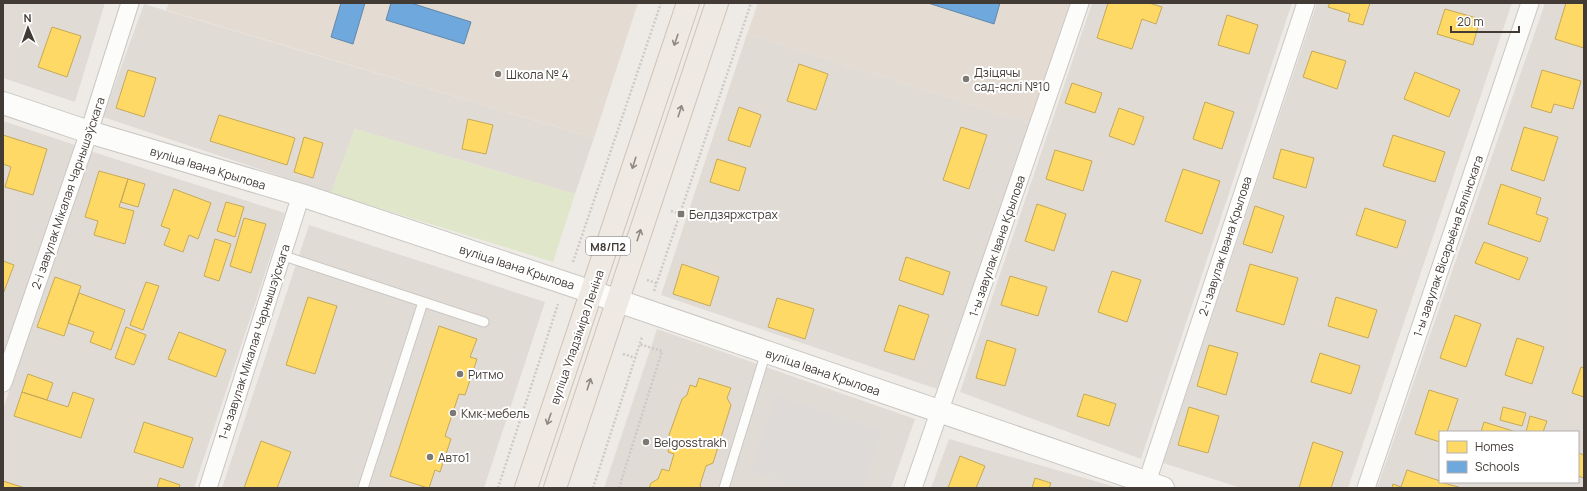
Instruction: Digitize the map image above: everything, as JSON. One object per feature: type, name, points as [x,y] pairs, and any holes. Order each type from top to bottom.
[{"type":"main road","name":"вуліца Уладзіміра Леніна","points":[[526,488],[688,3]]},
{"type":"main road","name":"М8/П2","points":[[556,488],[717,3]]},
{"type":"street","name":"2-і завулак Мікалая Чарнышэўскага","points":[[3,383],[89,132],[130,3]]},
{"type":"street","name":"1-ы завулак Івана Крылова","points":[[913,488],[1080,3]]},
{"type":"street","name":"2-і завулак Івана Крылова","points":[[1152,486],[1306,3]]},
{"type":"street","name":"1-ы завулак Вісарыёна Бялінскага","points":[[1366,488],[1530,3]]},
{"type":"street","name":"вуліца Івана Крылова","points":[[3,103],[89,132],[301,195],[592,292],[940,411],[1152,486]]},
{"type":"street","name":"1-ы завулак Мікалая Чарнышэўскага","points":[[208,488],[301,195]]},
{"type":"lane","points":[[281,255],[484,322]]},
{"type":"lane","points":[[363,488],[423,302]]},
{"type":"lane","points":[[724,488],[766,352]]},
{"type":"path","points":[[575,254],[661,3]]},
{"type":"path","points":[[653,294],[751,3]]},
{"type":"path","points":[[498,488],[556,312]]},
{"type":"path","points":[[593,488],[642,337]]},
{"type":"path","points":[[619,488],[662,351],[639,344]]},
{"type":"path","points":[[620,353],[636,358]]},
{"type":"shaded area","points":[[3,3],[105,3],[75,102],[3,78]]},
{"type":"shaded area","name":"Школа № 4","points":[[169,3],[638,3],[594,138],[166,10]]},
{"type":"shaded area","name":"Дзіцячы сад-яслі №10","points":[[758,3],[1070,3],[1030,123],[747,34]]},
{"type":"shaded area","points":[[1092,3],[1292,3],[1141,459],[960,392]]},
{"type":"shaded area","points":[[1317,3],[1512,3],[1348,488],[1241,488],[1163,463]]},
{"type":"shaded area","points":[[1545,3],[1584,3],[1584,488],[1377,488]]},
{"type":"shaded area","points":[[144,4],[594,138],[575,194],[355,129],[331,193],[103,117]]},
{"type":"shaded area","points":[[747,34],[1030,123],[937,389],[661,295]]},
{"type":"shaded area","points":[[3,121],[75,145],[3,357]]},
{"type":"shaded area","points":[[90,151],[285,213],[194,488],[3,488],[3,409]]},
{"type":"shaded area","points":[[309,225],[545,302],[484,488],[222,488]]},
{"type":"shaded area","points":[[657,329],[915,419],[891,488],[604,488]]},
{"type":"shaded area","points":[[776,396],[882,431],[863,488],[803,488],[751,471]]},
{"type":"shaded area","points":[[949,439],[1119,488],[931,488]]},
{"type":"green space","points":[[355,129],[575,194],[553,262],[331,193]]},
{"type":"building: Homes","points":[[1108,3],[1149,3],[1162,7],[1156,24],[1142,19],[1132,49],[1097,38]]},
{"type":"building: Homes","points":[[1330,3],[1370,3],[1363,25],[1348,21],[1350,14],[1328,7]]},
{"type":"building: Homes","points":[[1566,3],[1584,3],[1584,48],[1555,39]]},
{"type":"building: Homes","points":[[1445,9],[1480,19],[1473,45],[1437,34]]},
{"type":"building: Homes","points":[[1227,15],[1258,25],[1249,54],[1218,45]]},
{"type":"building: Homes","points":[[52,27],[81,36],[67,77],[38,67]]},
{"type":"building: Homes","points":[[1312,51],[1346,61],[1337,89],[1303,77]]},
{"type":"building: Homes","points":[[799,64],[828,74],[816,110],[787,101]]},
{"type":"building: Homes","points":[[128,70],[156,78],[144,117],[116,108]]},
{"type":"building: Homes","points":[[1542,70],[1581,81],[1573,109],[1554,104],[1551,113],[1531,107]]},
{"type":"building: Homes","points":[[1415,72],[1460,90],[1449,117],[1404,99]]},
{"type":"building: Homes","points":[[1072,83],[1102,93],[1095,113],[1065,103]]},
{"type":"building: Homes","points":[[1205,102],[1234,112],[1222,149],[1193,139]]},
{"type":"building: Homes","points":[[739,107],[761,115],[750,147],[728,140]]},
{"type":"building: Homes","points":[[1119,108],[1144,117],[1134,145],[1109,136]]},
{"type":"building: Homes","points":[[219,115],[295,138],[287,165],[210,141]]},
{"type":"building: Homes","points":[[468,119],[493,125],[486,154],[462,149]]},
{"type":"building: Homes","points":[[961,127],[987,135],[969,189],[943,180]]},
{"type":"building: Homes","points":[[1524,127],[1558,137],[1544,181],[1511,170]]},
{"type":"building: Homes","points":[[3,135],[47,149],[33,195],[5,187],[11,167],[3,164]]},
{"type":"building: Homes","points":[[1393,135],[1445,152],[1435,182],[1383,166]]},
{"type":"building: Homes","points":[[304,137],[323,143],[313,178],[294,172]]},
{"type":"building: Homes","points":[[1281,149],[1314,158],[1306,188],[1273,178]]},
{"type":"building: Homes","points":[[1055,150],[1092,161],[1083,191],[1046,179]]},
{"type":"building: Homes","points":[[717,159],[746,168],[739,191],[710,182]]},
{"type":"building: Homes","points":[[1183,169],[1220,181],[1202,234],[1165,221]]},
{"type":"building: Homes","points":[[99,171],[128,179],[119,207],[134,211],[125,244],[94,235],[98,221],[85,217]]},
{"type":"building: Homes","points":[[128,179],[145,184],[138,207],[121,202]]},
{"type":"building: Homes","points":[[1501,184],[1541,198],[1536,214],[1548,218],[1540,242],[1488,224]]},
{"type":"building: Homes","points":[[174,189],[211,203],[198,239],[189,235],[183,252],[164,245],[170,229],[161,226]]},
{"type":"building: Homes","points":[[226,202],[244,207],[235,237],[217,231]]},
{"type":"building: Homes","points":[[1037,204],[1066,214],[1054,251],[1025,241]]},
{"type":"building: Homes","points":[[1255,206],[1284,216],[1272,253],[1243,244]]},
{"type":"building: Homes","points":[[1365,208],[1406,221],[1397,248],[1356,235]]},
{"type":"building: Homes","points":[[244,218],[266,224],[251,273],[230,266]]},
{"type":"building: Homes","points":[[215,239],[231,244],[219,281],[204,276]]},
{"type":"building: Homes","points":[[1484,242],[1528,258],[1519,280],[1475,263]]},
{"type":"building: Homes","points":[[906,257],[950,272],[943,295],[899,280]]},
{"type":"building: Homes","points":[[3,261],[14,265],[3,294]]},
{"type":"building: Homes","points":[[682,264],[719,277],[710,306],[673,294]]},
{"type":"building: Homes","points":[[1250,264],[1298,278],[1284,325],[1236,311]]},
{"type":"building: Homes","points":[[1112,271],[1141,280],[1127,322],[1098,312]]},
{"type":"building: Homes","points":[[1010,276],[1047,287],[1038,316],[1001,305]]},
{"type":"building: Homes","points":[[55,277],[81,286],[64,336],[37,327]]},
{"type":"building: Homes","points":[[146,282],[159,286],[143,330],[130,325]]},
{"type":"building: Homes","points":[[79,293],[125,310],[111,350],[90,342],[94,332],[68,323]]},
{"type":"building: Homes","points":[[308,297],[337,306],[315,374],[286,365]]},
{"type":"building: Homes","points":[[1336,297],[1377,310],[1368,338],[1328,326]]},
{"type":"building: Homes","points":[[777,298],[814,309],[805,339],[768,327]]},
{"type":"building: Homes","points":[[899,305],[929,315],[914,360],[884,351]]},
{"type":"building: Homes","points":[[1455,315],[1481,324],[1466,367],[1440,358]]},
{"type":"building: Homes","points":[[439,326],[477,339],[470,357],[477,359],[465,395],[459,394],[445,436],[451,439],[440,472],[435,470],[428,488],[390,476]]},
{"type":"building: Homes","points":[[126,327],[146,335],[134,365],[115,358]]},
{"type":"building: Homes","points":[[179,332],[226,350],[216,377],[168,359]]},
{"type":"building: Homes","points":[[1517,338],[1544,347],[1532,384],[1505,375]]},
{"type":"building: Homes","points":[[987,340],[1016,349],[1005,386],[976,378]]},
{"type":"building: Homes","points":[[1209,345],[1238,353],[1226,395],[1197,386]]},
{"type":"building: Homes","points":[[1320,353],[1360,366],[1351,394],[1311,382]]},
{"type":"building: Homes","points":[[1581,367],[1584,368],[1584,397],[1572,393]]},
{"type":"building: Homes","points":[[28,374],[53,383],[47,400],[22,392]]},
{"type":"building: Homes","points":[[699,378],[731,388],[727,398],[731,405],[713,463],[706,466],[700,485],[701,488],[649,488],[651,483],[658,479],[662,469],[669,471],[674,454],[668,452],[670,443],[669,435],[682,399],[687,395],[690,385],[696,387]]},
{"type":"building: Homes","points":[[1429,390],[1458,399],[1447,431],[1439,431],[1439,442],[1415,434]]},
{"type":"building: Homes","points":[[22,392],[68,407],[73,392],[94,399],[81,438],[14,416]]},
{"type":"building: Homes","points":[[1084,394],[1116,404],[1109,426],[1077,416]]},
{"type":"building: Homes","points":[[1189,407],[1219,416],[1208,453],[1178,445]]},
{"type":"building: Homes","points":[[1503,407],[1526,413],[1522,426],[1500,420]]},
{"type":"building: Homes","points":[[1530,416],[1547,421],[1543,431],[1526,431]]},
{"type":"building: Homes","points":[[144,422],[193,438],[183,468],[134,452]]},
{"type":"building: Homes","points":[[1484,422],[1513,431],[1481,431]]},
{"type":"building: Homes","points":[[261,441],[291,452],[277,488],[244,488]]},
{"type":"building: Homes","points":[[1313,442],[1343,452],[1331,488],[1299,488]]},
{"type":"building: Homes","points":[[1579,453],[1584,455],[1584,478],[1579,476]]},
{"type":"building: Homes","points":[[960,456],[985,466],[976,488],[948,488]]},
{"type":"building: Homes","points":[[1407,470],[1439,481],[1439,483],[1462,488],[1392,488],[1393,484],[1401,487]]},
{"type":"building: Homes","points":[[160,478],[180,485],[179,488],[157,488]]},
{"type":"building: Homes","points":[[1035,478],[1051,483],[1049,488],[1032,488]]},
{"type":"building: Homes","points":[[3,481],[25,488],[3,488]]},
{"type":"building: Schools","points":[[341,3],[365,3],[353,44],[331,37]]},
{"type":"building: Schools","points":[[391,3],[411,3],[471,22],[464,44],[386,20]]},
{"type":"building: Schools","points":[[928,3],[1000,3],[994,24]]},
{"type":"place","name":"Школа № 4","points":[[498,74]]},
{"type":"place","name":"Дзіцячы сад-яслі №10","points":[[966,79]]},
{"type":"place","name":"Белдзяржстрах","points":[[681,214]]},
{"type":"place","name":"Ритмо","points":[[460,374]]},
{"type":"place","name":"Кмк-мебель","points":[[453,413]]},
{"type":"place","name":"Belgosstrakh","points":[[646,442]]},
{"type":"place","name":"Авто1","points":[[430,457]]}]
